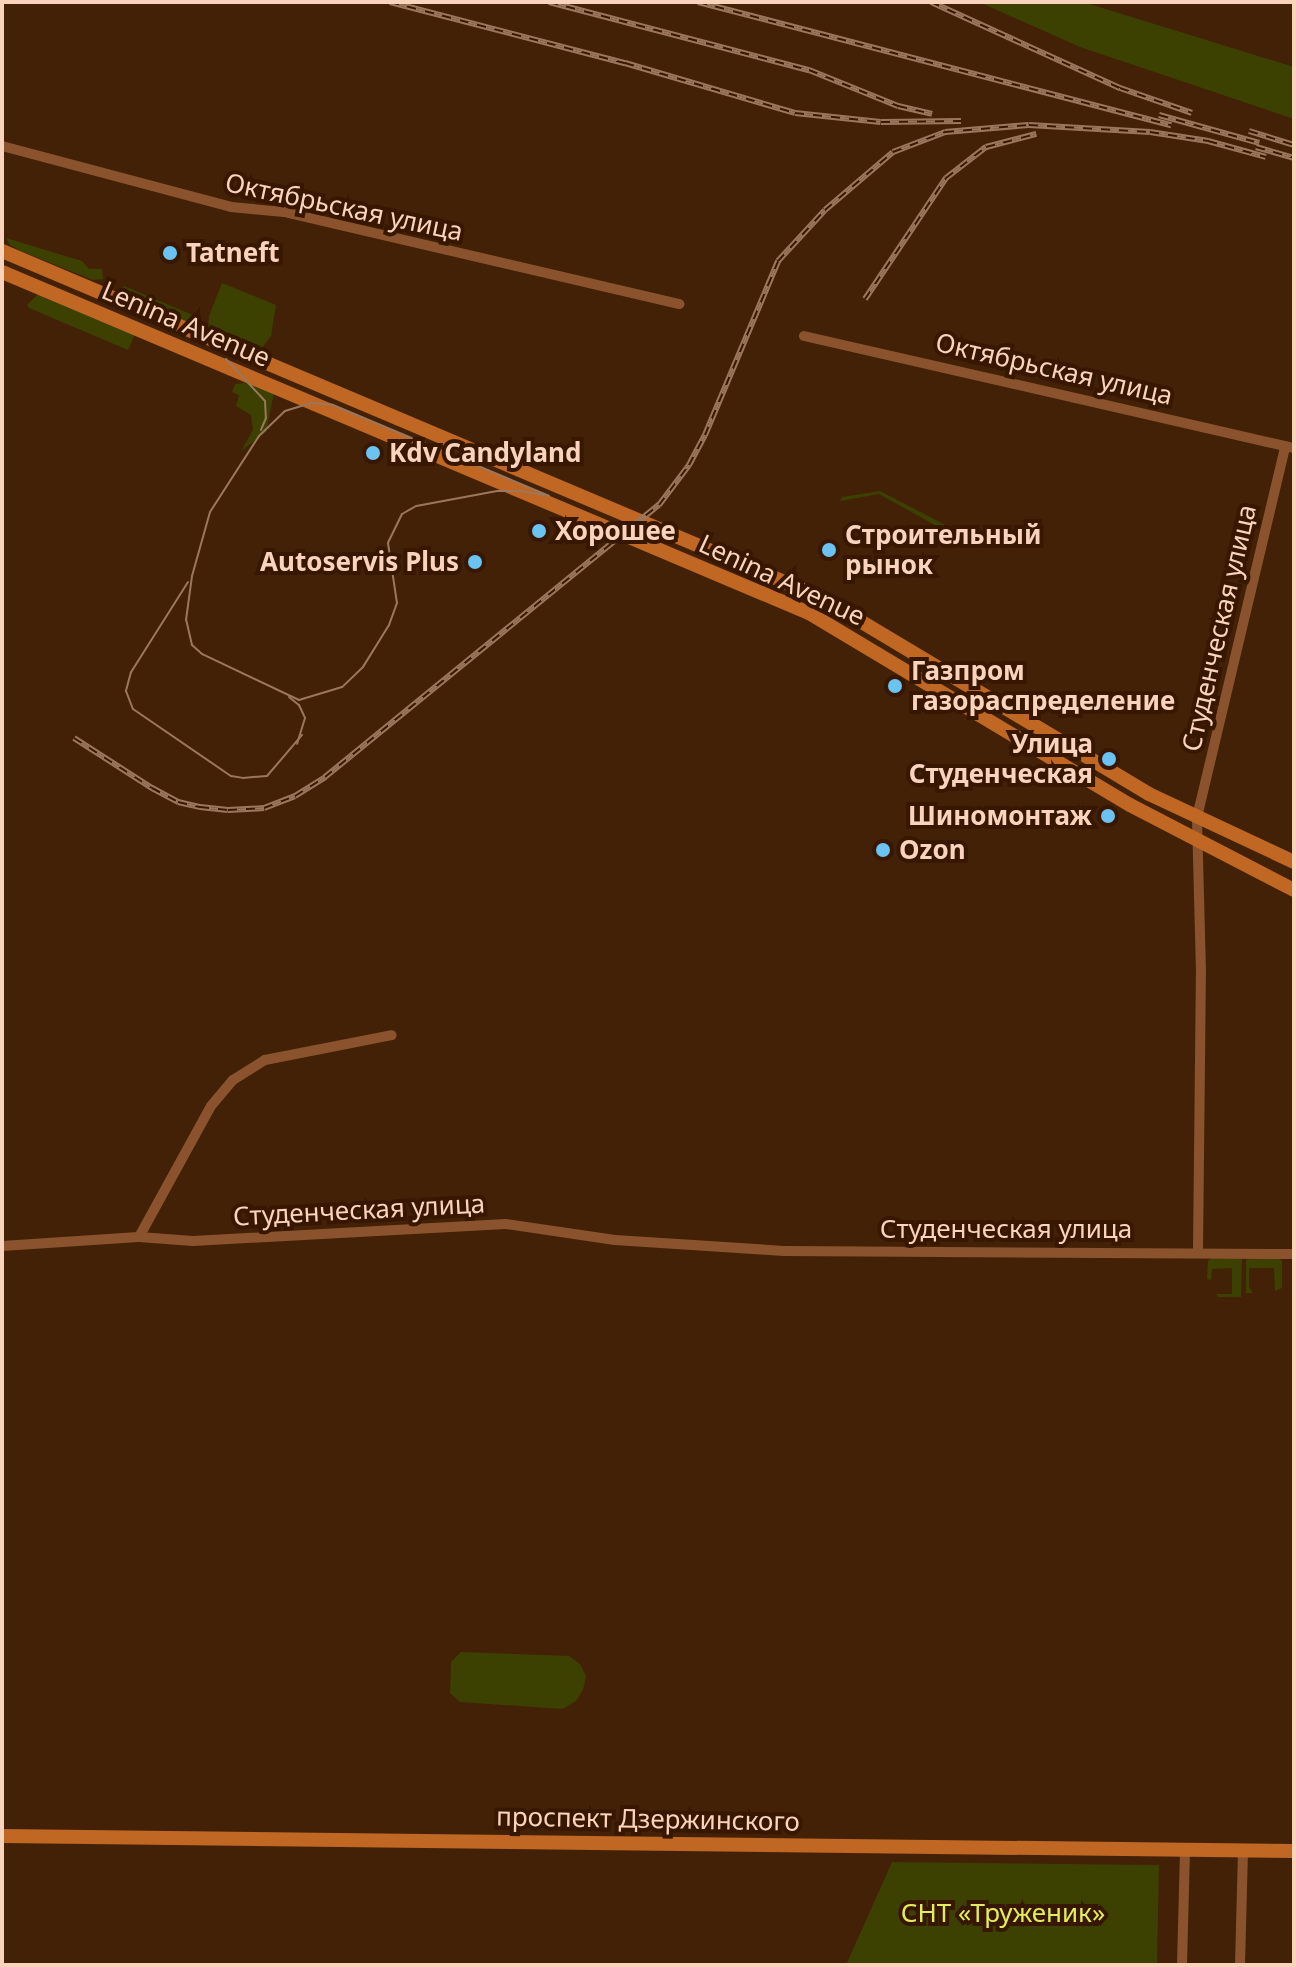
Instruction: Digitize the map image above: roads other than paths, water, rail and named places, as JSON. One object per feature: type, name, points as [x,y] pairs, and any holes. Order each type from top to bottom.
[{"type":"main road","name":"Lenina Avenue","points":[[2,251],[820,597],[1149,794],[1294,862]]},
{"type":"main road","name":"Lenina Avenue","points":[[2,272],[809,613],[1198,843],[1294,890]]},
{"type":"main road","name":"проспект Дзержинского","points":[[2,1836],[1294,1851]]},
{"type":"street","name":"Октябрьская улица","points":[[2,146],[231,207],[284,212],[679,304]]},
{"type":"street","name":"Октябрьская улица","points":[[804,336],[965,370],[1289,448]]},
{"type":"street","name":"Студенческая улица","points":[[2,1246],[139,1237],[216,1240],[506,1224],[615,1240],[784,1251],[1198,1251],[1201,972],[1197,817],[1289,448]]},
{"type":"street","points":[[139,1237],[211,1106],[233,1080],[265,1060],[392,1035]]},
{"type":"street","points":[[1198,1251],[1294,1254]]},
{"type":"street","points":[[1182,1965],[1185,1849]]},
{"type":"street","points":[[1240,1965],[1243,1851]]},
{"type":"tram line","points":[[226,359],[265,401],[266,418],[261,430]]},
{"type":"tram line","points":[[312,403],[333,405],[549,496],[497,491],[416,506],[402,514],[388,543],[397,603],[389,625],[363,667],[342,687],[299,700],[202,654],[192,645],[186,620],[192,576],[210,512],[259,436],[285,411],[312,403]]},
{"type":"tram line","points":[[188,582],[131,672],[126,691],[133,709],[231,776],[243,778],[267,776],[302,735]]},
{"type":"tram line","points":[[289,697],[299,705],[305,718],[297,744]]},
{"type":"railway","points":[[390,2],[625,63],[795,113],[881,122],[961,121]]},
{"type":"railway","points":[[549,2],[809,70],[898,106],[932,114]]},
{"type":"railway","points":[[698,2],[1171,125]]},
{"type":"railway","points":[[931,2],[1120,88],[1192,113]]},
{"type":"railway","points":[[1159,115],[1259,143]]},
{"type":"railway","points":[[74,738],[152,788],[178,802],[200,807],[228,810],[264,808],[295,796],[325,777],[659,505],[689,465],[705,435],[778,261],[825,210],[893,152],[945,132],[1029,125],[1150,132],[1208,141],[1266,157]]},
{"type":"railway","points":[[1249,131],[1294,145]]},
{"type":"railway","points":[[865,299],[946,178],[986,147],[1036,134]]},
{"type":"railway","points":[[1256,147],[1294,158]]},
{"type":"place","name":"Tatneft","points":[[170,253]]},
{"type":"place","name":"Kdv Candyland","points":[[373,453]]},
{"type":"place","name":"Хорошее","points":[[539,531]]},
{"type":"place","name":"Строительный рынок","points":[[829,550]]},
{"type":"place","name":"Autoservis Plus","points":[[475,562]]},
{"type":"place","name":"Газпром газораспределение","points":[[895,686]]},
{"type":"place","name":"Улица Студенческая","points":[[1109,759]]},
{"type":"place","name":"Шиномонтаж","points":[[1108,816]]},
{"type":"place","name":"Ozon","points":[[883,850]]},
{"type":"park label","name":"СНТ «Труженик»","points":[[1003,1913]]}]
